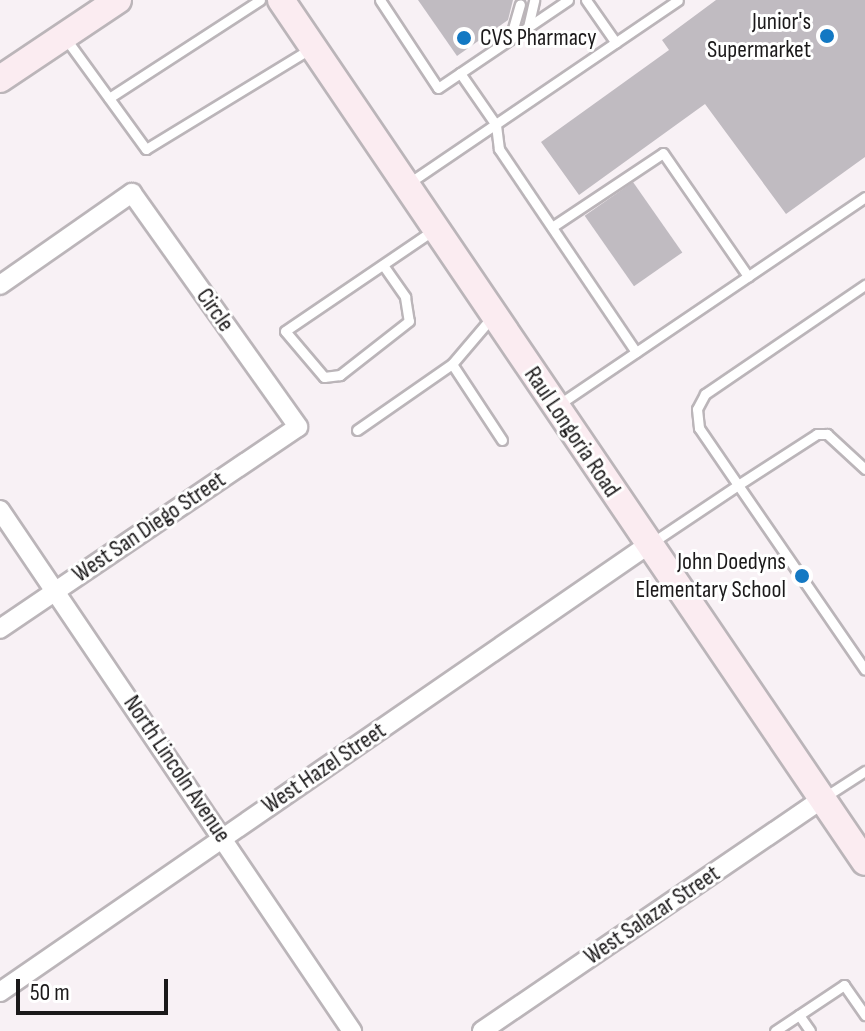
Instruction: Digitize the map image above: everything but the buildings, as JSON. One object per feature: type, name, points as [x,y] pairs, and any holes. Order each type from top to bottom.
[{"type":"main road","points":[[0,79],[118,0]]},
{"type":"main road","name":"Raul Longoria Road","points":[[281,0],[865,862]]},
{"type":"street","name":"Circle","points":[[0,285],[132,193],[298,427]]},
{"type":"street","name":"West San Diego Street","points":[[0,629],[298,427]]},
{"type":"street","name":"North Lincoln Avenue","points":[[0,510],[352,1031]]},
{"type":"street","name":"West Hazel Street","points":[[0,992],[648,545]]},
{"type":"street","name":"West Salazar Street","points":[[482,1031],[823,798]]},
{"type":"lane","points":[[109,98],[260,0]]},
{"type":"lane","points":[[380,0],[438,88],[568,0]]},
{"type":"lane","points":[[528,27],[534,0]]},
{"type":"lane","points":[[586,0],[616,43]]},
{"type":"lane","points":[[406,185],[678,0]]},
{"type":"lane","points":[[510,39],[520,4]]},
{"type":"lane","points":[[64,36],[146,149],[313,47]]},
{"type":"lane","points":[[460,73],[496,125],[499,149],[636,352]]},
{"type":"lane","points":[[552,227],[663,153],[748,276]]},
{"type":"lane","points":[[555,407],[865,197]]},
{"type":"lane","points":[[383,265],[405,297],[409,321],[340,375],[324,377],[285,331],[436,229]]},
{"type":"lane","points":[[865,285],[705,394],[697,409],[699,428],[865,670]]},
{"type":"lane","points":[[357,430],[452,364],[493,316]]},
{"type":"lane","points":[[452,364],[502,440]]},
{"type":"lane","points":[[648,545],[817,434],[827,434],[865,469]]},
{"type":"lane","points":[[823,798],[865,771]]},
{"type":"lane","points":[[775,1031],[844,985],[865,1015]]},
{"type":"lane","points":[[799,1015],[810,1031]]},
{"type":"place","name":"Junior's Supermarket","points":[[827,36]]},
{"type":"place","name":"CVS Pharmacy","points":[[464,38]]},
{"type":"place","name":"John Doedyns Elementary School","points":[[802,576]]}]
